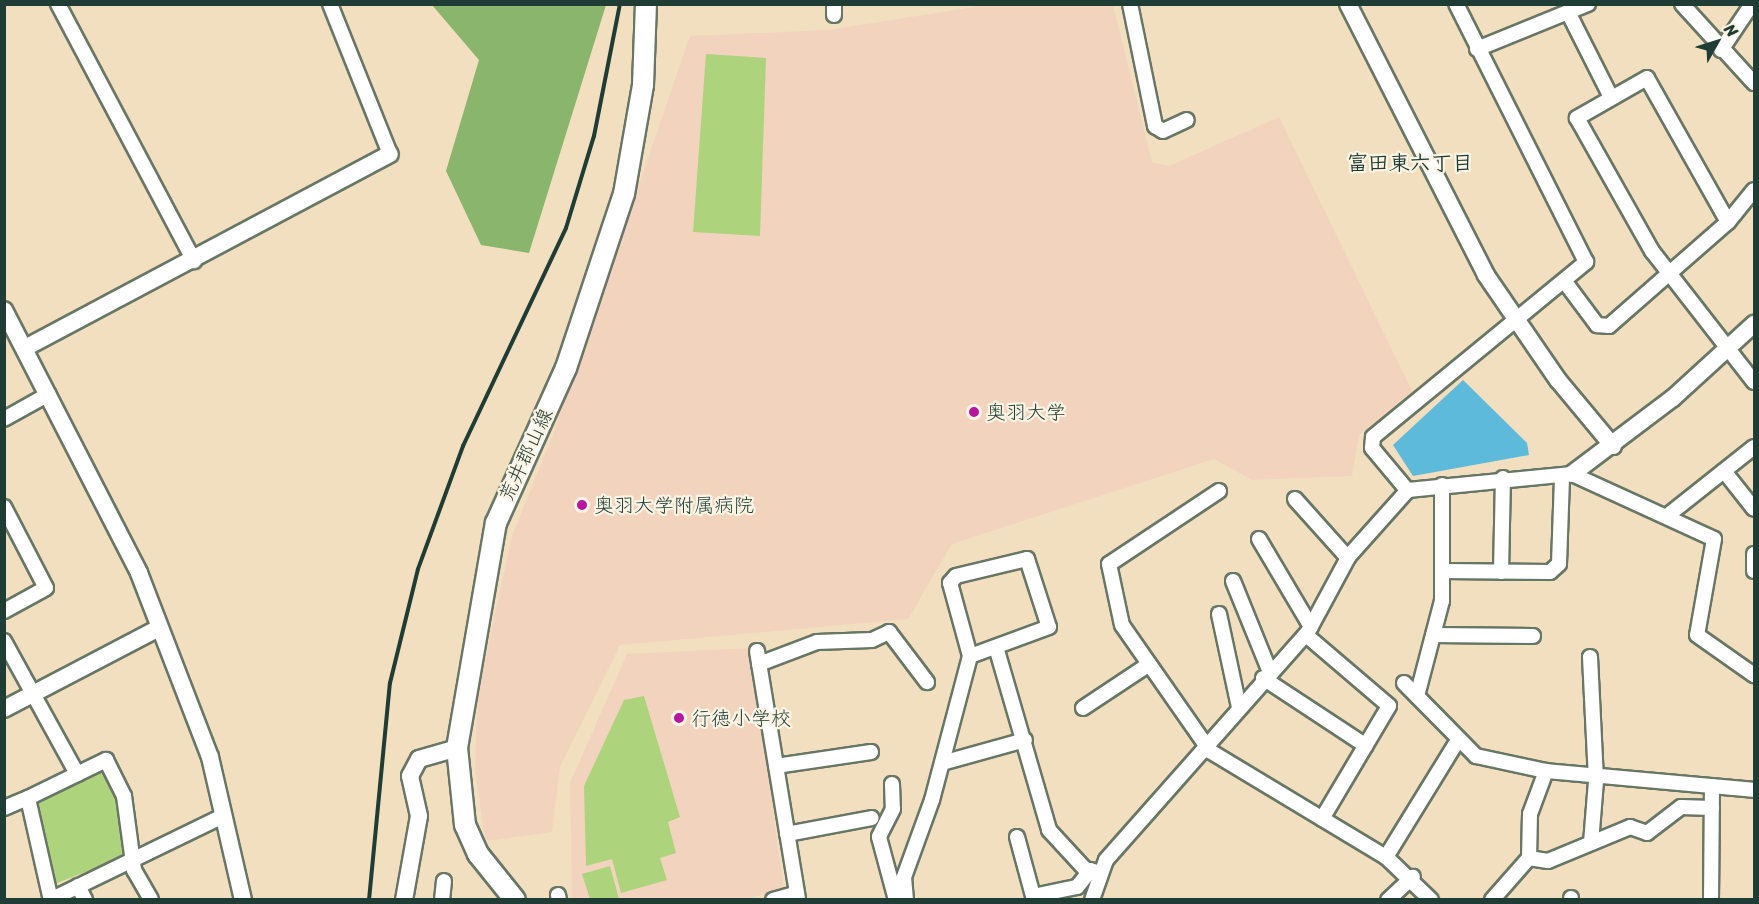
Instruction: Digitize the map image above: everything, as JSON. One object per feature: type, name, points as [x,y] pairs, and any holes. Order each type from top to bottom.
[{"type":"main road","name":"荒井郡山線","points":[[515,900],[478,854],[465,825],[457,748],[496,523],[566,368],[624,194],[643,85],[646,4]]},
{"type":"street","points":[[58,4],[194,261]]},
{"type":"street","points":[[25,348],[194,261],[390,154],[330,4]]},
{"type":"street","points":[[1130,4],[1155,126],[1163,131],[1187,120]]},
{"type":"street","points":[[1408,491],[1372,448],[1373,437],[1586,264],[1579,239],[1477,49],[1456,4]]},
{"type":"street","points":[[1477,49],[1588,4]]},
{"type":"street","points":[[1682,4],[1721,50],[1755,83]]},
{"type":"street","points":[[1351,6],[1460,229],[1516,321],[1613,446]]},
{"type":"street","points":[[1721,50],[1752,8]]},
{"type":"street","points":[[1568,12],[1611,96]]},
{"type":"street","points":[[1728,222],[1647,78],[1611,96],[1577,118],[1669,277],[1755,382]]},
{"type":"street","points":[[1565,282],[1597,325],[1606,327],[1669,277],[1728,222],[1755,190]]},
{"type":"street","points":[[4,310],[120,528],[202,734],[243,900]]},
{"type":"street","points":[[1567,475],[1613,446],[1728,350],[1755,324]]},
{"type":"street","points":[[4,419],[50,394]]},
{"type":"street","points":[[1667,516],[1755,447]]},
{"type":"street","points":[[1724,471],[1755,509]]},
{"type":"street","points":[[1443,571],[1550,572],[1559,564],[1567,475]]},
{"type":"street","points":[[1017,837],[1031,898],[1077,887],[1096,871],[1308,631],[1348,558],[1408,491],[1503,478],[1567,475],[1667,516],[1717,542],[1697,635],[1755,675]]},
{"type":"street","points":[[1501,572],[1503,478]]},
{"type":"street","points":[[1417,696],[1433,635],[1443,571],[1442,485]]},
{"type":"street","points":[[1219,490],[1113,559],[1106,570],[1122,625],[1206,745],[1386,857],[1413,877],[1431,900]]},
{"type":"street","points":[[1295,499],[1348,558]]},
{"type":"street","points":[[4,507],[46,588],[4,611]]},
{"type":"street","points":[[1259,539],[1308,631],[1389,706],[1322,819]]},
{"type":"street","points":[[1755,554],[1755,571]]},
{"type":"street","points":[[906,900],[904,877],[942,763],[970,656],[950,583],[956,576],[1025,557],[1033,566],[1049,627],[970,656]]},
{"type":"street","points":[[1233,580],[1267,675],[1366,746]]},
{"type":"street","points":[[1219,614],[1239,707]]},
{"type":"street","points":[[4,708],[159,628]]},
{"type":"street","points":[[772,900],[798,896],[758,657],[817,642],[872,640],[889,632],[927,682]]},
{"type":"street","points":[[1433,635],[1533,636]]},
{"type":"street","points":[[4,641],[77,774]]},
{"type":"street","points":[[996,647],[1025,740],[1049,830],[1096,871]]},
{"type":"street","points":[[1590,657],[1594,773],[1591,843]]},
{"type":"street","points":[[1083,708],[1148,665]]},
{"type":"street","points":[[1404,683],[1458,740],[1480,758],[1546,771],[1594,773],[1755,789]]},
{"type":"street","points":[[942,763],[1025,740]]},
{"type":"street","points":[[1386,857],[1458,740]]},
{"type":"street","points":[[404,900],[419,816],[410,776],[418,759],[457,748]]},
{"type":"street","points":[[776,766],[871,752]]},
{"type":"street","points":[[4,808],[77,774],[110,762],[124,796],[132,863],[150,900]]},
{"type":"street","points":[[1491,900],[1529,858],[1530,814],[1546,771]]},
{"type":"street","points":[[892,784],[893,809],[879,837],[896,900]]},
{"type":"street","points":[[1711,900],[1712,786]]},
{"type":"street","points":[[28,798],[50,898],[132,863],[223,816]]},
{"type":"street","points":[[1529,858],[1548,861],[1630,827],[1651,832],[1681,807],[1712,808]]},
{"type":"street","points":[[787,834],[872,818]]},
{"type":"street","points":[[1092,900],[1096,871]]},
{"type":"street","points":[[1388,900],[1413,877]]},
{"type":"street","points":[[442,900],[444,881]]},
{"type":"street","points":[[78,886],[85,900]]},
{"type":"shaded area","name":"奥羽大学","points":[[986,5],[1113,5],[1152,162],[1169,166],[1279,117],[1412,391],[1359,435],[1352,476],[1252,480],[1214,459],[952,544],[908,619],[620,645],[560,767],[552,832],[485,841],[475,768],[478,693],[512,536],[554,432],[690,36],[829,30]]},
{"type":"shaded area","name":"行徳小学校","points":[[750,648],[784,889],[745,899],[572,899],[570,783],[627,654]]},
{"type":"green space","points":[[432,5],[606,5],[529,253],[481,245],[446,171],[479,60]]},
{"type":"green space","points":[[706,54],[766,58],[760,236],[693,232]]},
{"type":"green space","points":[[644,696],[680,817],[668,822],[676,853],[660,858],[667,880],[621,893],[612,859],[586,866],[584,786],[624,700]]},
{"type":"green space","points":[[102,765],[119,798],[125,856],[50,886],[34,806]]},
{"type":"green space","points":[[610,866],[619,899],[590,899],[582,874]]},
{"type":"water","points":[[1463,380],[1527,443],[1529,455],[1413,476],[1393,445]]},
{"type":"railway","points":[[369,900],[390,683],[418,569],[463,446],[566,228],[594,136],[620,4]]},
{"type":"place","name":"奥羽大学","points":[[974,412]]},
{"type":"place","name":"奥羽大学附属病院","points":[[582,505]]},
{"type":"place","name":"行徳小学校","points":[[679,718]]},
{"type":"district","name":"富田東六丁目","points":[[1410,163]]}]
